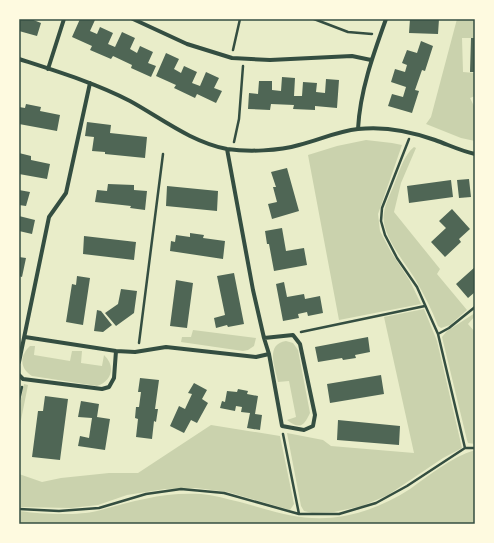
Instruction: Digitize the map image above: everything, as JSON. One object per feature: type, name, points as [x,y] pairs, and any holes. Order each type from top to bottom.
[{"type":"street","points":[[48,69],[64,19]]},
{"type":"street","points":[[133,19],[187,44],[232,58],[270,60],[352,56],[371,60]]},
{"type":"street","points":[[358,129],[359,111],[371,60],[386,19]]},
{"type":"street","points":[[19,59],[90,83],[129,101],[198,140],[227,149],[262,151],[298,146],[358,129],[390,128],[412,133],[461,151],[475,154]]},
{"type":"street","points":[[19,362],[19,356],[25,337],[50,218],[66,194],[90,83]]},
{"type":"street","points":[[227,149],[253,290],[264,338],[269,354],[282,426],[304,430],[313,426],[315,415],[300,344],[293,335],[264,338]]},
{"type":"street","points":[[25,337],[116,351],[138,351],[166,347],[256,357],[269,354]]},
{"type":"street","points":[[19,375],[23,379],[102,389],[109,387],[114,378],[116,351]]},
{"type":"path","points":[[232,58],[240,19]]},
{"type":"path","points":[[314,19],[348,32],[380,35]]},
{"type":"path","points":[[233,149],[238,119],[243,59]]},
{"type":"path","points":[[412,133],[382,208],[381,221],[384,235],[397,258],[417,287],[438,334],[465,448]]},
{"type":"path","points":[[138,351],[163,154]]},
{"type":"path","points":[[293,335],[305,331],[426,306]]},
{"type":"path","points":[[438,334],[449,328],[475,307]]},
{"type":"path","points":[[19,400],[23,379]]},
{"type":"path","points":[[282,426],[298,514]]},
{"type":"path","points":[[19,509],[59,511],[99,508],[146,494],[181,490],[224,493],[298,514],[339,514],[376,503],[407,486],[465,448],[475,448]]},
{"type":"green space","points":[[457,19],[475,19],[475,38],[462,38],[463,72],[475,73],[475,96],[470,98],[475,108],[475,141],[461,138],[426,124],[431,117]]},
{"type":"green space","points":[[366,140],[402,145],[378,214],[380,231],[391,252],[410,281],[421,304],[339,320],[308,155],[337,146]]},
{"type":"green space","points":[[414,147],[416,148],[401,183],[394,212],[440,269],[437,274],[467,310],[450,325],[441,328],[438,326],[411,272],[389,239],[384,221],[386,205],[405,158]]},
{"type":"green space","points":[[424,309],[437,341],[462,448],[443,458],[388,495],[362,506],[334,512],[312,513],[304,511],[301,506],[287,433],[323,440],[331,446],[414,453],[384,317]]},
{"type":"green space","points":[[475,313],[475,316],[468,324],[475,332],[475,444],[468,443],[467,440],[442,337],[447,331]]},
{"type":"green space","points":[[193,330],[256,338],[254,346],[243,351],[181,342],[182,337],[191,337]]},
{"type":"green space","points":[[286,341],[293,343],[298,350],[310,413],[304,424],[298,426],[287,420],[296,417],[289,381],[278,382],[273,357],[275,347]]},
{"type":"green space","points":[[30,346],[35,346],[34,355],[70,361],[72,351],[82,351],[81,363],[102,366],[104,355],[110,364],[111,373],[106,381],[97,386],[32,376],[25,370],[22,362],[26,350]]},
{"type":"green space","points":[[24,384],[28,385],[19,430],[19,408]]},
{"type":"green space","points":[[211,425],[280,436],[294,504],[290,510],[228,492],[196,488],[165,489],[127,495],[98,505],[71,508],[19,507],[19,474],[42,482],[61,478],[109,473],[138,473]]},
{"type":"green space","points":[[475,450],[475,524],[19,524],[19,511],[58,514],[89,513],[149,498],[174,494],[201,494],[216,496],[278,513],[303,517],[330,518],[344,516],[370,509],[394,498],[457,457]]},
{"type":"building","points":[[19,19],[31,19],[41,23],[37,36],[19,31]]},
{"type":"building","points":[[80,19],[95,20],[90,31],[97,34],[100,27],[113,33],[108,44],[115,47],[122,32],[135,38],[130,49],[137,53],[140,46],[153,52],[148,63],[156,66],[151,77],[131,68],[132,65],[113,56],[111,59],[90,50],[92,46],[72,37]]},
{"type":"building","points":[[410,19],[439,19],[438,34],[409,33]]},
{"type":"building","points":[[471,38],[475,38],[475,72],[470,72]]},
{"type":"building","points":[[421,41],[433,46],[425,71],[422,70],[415,90],[419,91],[412,113],[388,106],[392,94],[403,97],[406,87],[391,82],[395,69],[405,72],[407,65],[402,63],[407,50],[417,53]]},
{"type":"building","points":[[166,53],[179,59],[174,69],[181,73],[184,66],[197,72],[192,83],[200,86],[206,72],[219,78],[214,88],[222,91],[216,103],[197,94],[195,98],[174,88],[176,85],[156,76]]},
{"type":"building","points":[[282,77],[295,78],[294,96],[302,96],[303,82],[317,83],[316,92],[325,93],[326,79],[339,80],[337,108],[315,106],[315,110],[293,109],[294,105],[271,104],[270,110],[248,109],[249,93],[258,94],[259,81],[272,81],[272,90],[281,91]]},
{"type":"building","points":[[26,104],[41,107],[40,111],[60,115],[57,131],[19,124],[19,107],[25,108]]},
{"type":"building","points":[[87,122],[111,125],[110,133],[147,137],[145,158],[105,154],[105,152],[92,151],[94,137],[85,136]]},
{"type":"building","points":[[19,153],[31,156],[31,160],[50,164],[47,179],[19,174]]},
{"type":"building","points":[[287,168],[299,211],[272,219],[268,204],[277,202],[273,187],[276,187],[271,172]]},
{"type":"building","points":[[469,179],[471,197],[459,198],[457,180]]},
{"type":"building","points":[[451,180],[453,197],[409,203],[407,186]]},
{"type":"building","points":[[108,184],[134,185],[134,190],[147,191],[145,210],[130,208],[131,206],[95,202],[97,190],[107,191]]},
{"type":"building","points":[[167,186],[218,191],[217,211],[166,206]]},
{"type":"building","points":[[19,190],[30,192],[26,206],[19,205]]},
{"type":"building","points":[[452,209],[470,229],[459,239],[461,242],[445,257],[431,242],[446,228],[439,221]]},
{"type":"building","points":[[19,216],[35,220],[32,234],[19,231]]},
{"type":"building","points":[[282,228],[286,251],[304,248],[307,265],[274,271],[265,231]]},
{"type":"building","points":[[190,233],[204,235],[203,238],[225,241],[223,259],[170,251],[171,241],[175,242],[176,235],[190,237]]},
{"type":"building","points":[[84,236],[136,242],[134,260],[83,254]]},
{"type":"building","points":[[19,257],[26,258],[22,277],[19,276]]},
{"type":"building","points":[[475,267],[475,292],[468,298],[456,284]]},
{"type":"building","points":[[234,273],[244,324],[228,327],[227,325],[216,328],[214,318],[225,315],[217,276]]},
{"type":"building","points":[[77,276],[90,278],[83,325],[66,322],[72,284],[76,285]]},
{"type":"building","points":[[176,280],[193,283],[187,328],[170,326]]},
{"type":"building","points":[[284,282],[287,297],[304,294],[305,299],[320,296],[323,313],[308,316],[307,312],[298,314],[299,318],[283,321],[276,284]]},
{"type":"building","points":[[121,289],[137,291],[134,313],[116,326],[105,313],[118,304]]},
{"type":"building","points":[[97,310],[101,311],[112,325],[103,332],[94,331]]},
{"type":"building","points":[[368,337],[370,352],[355,355],[356,358],[343,360],[342,358],[318,362],[315,347]]},
{"type":"building","points":[[381,375],[384,394],[330,403],[327,384]]},
{"type":"building","points":[[140,378],[159,380],[155,409],[158,409],[156,422],[154,421],[152,439],[136,437],[138,419],[135,418],[136,407],[139,407],[141,392],[138,392]]},
{"type":"building","points":[[194,383],[207,390],[202,399],[208,403],[197,423],[191,420],[184,433],[170,426],[179,406],[185,409],[192,394],[188,393]]},
{"type":"building","points":[[238,389],[248,391],[247,394],[258,396],[255,414],[262,415],[260,430],[247,428],[250,413],[241,412],[242,407],[236,406],[235,411],[220,408],[222,401],[225,402],[227,391],[237,392]]},
{"type":"building","points":[[45,396],[68,399],[60,460],[32,457],[38,411],[43,411]]},
{"type":"building","points":[[81,401],[99,404],[97,417],[110,419],[105,450],[78,446],[80,436],[89,438],[92,418],[78,417]]},
{"type":"building","points":[[338,420],[400,426],[399,445],[337,440]]}]
